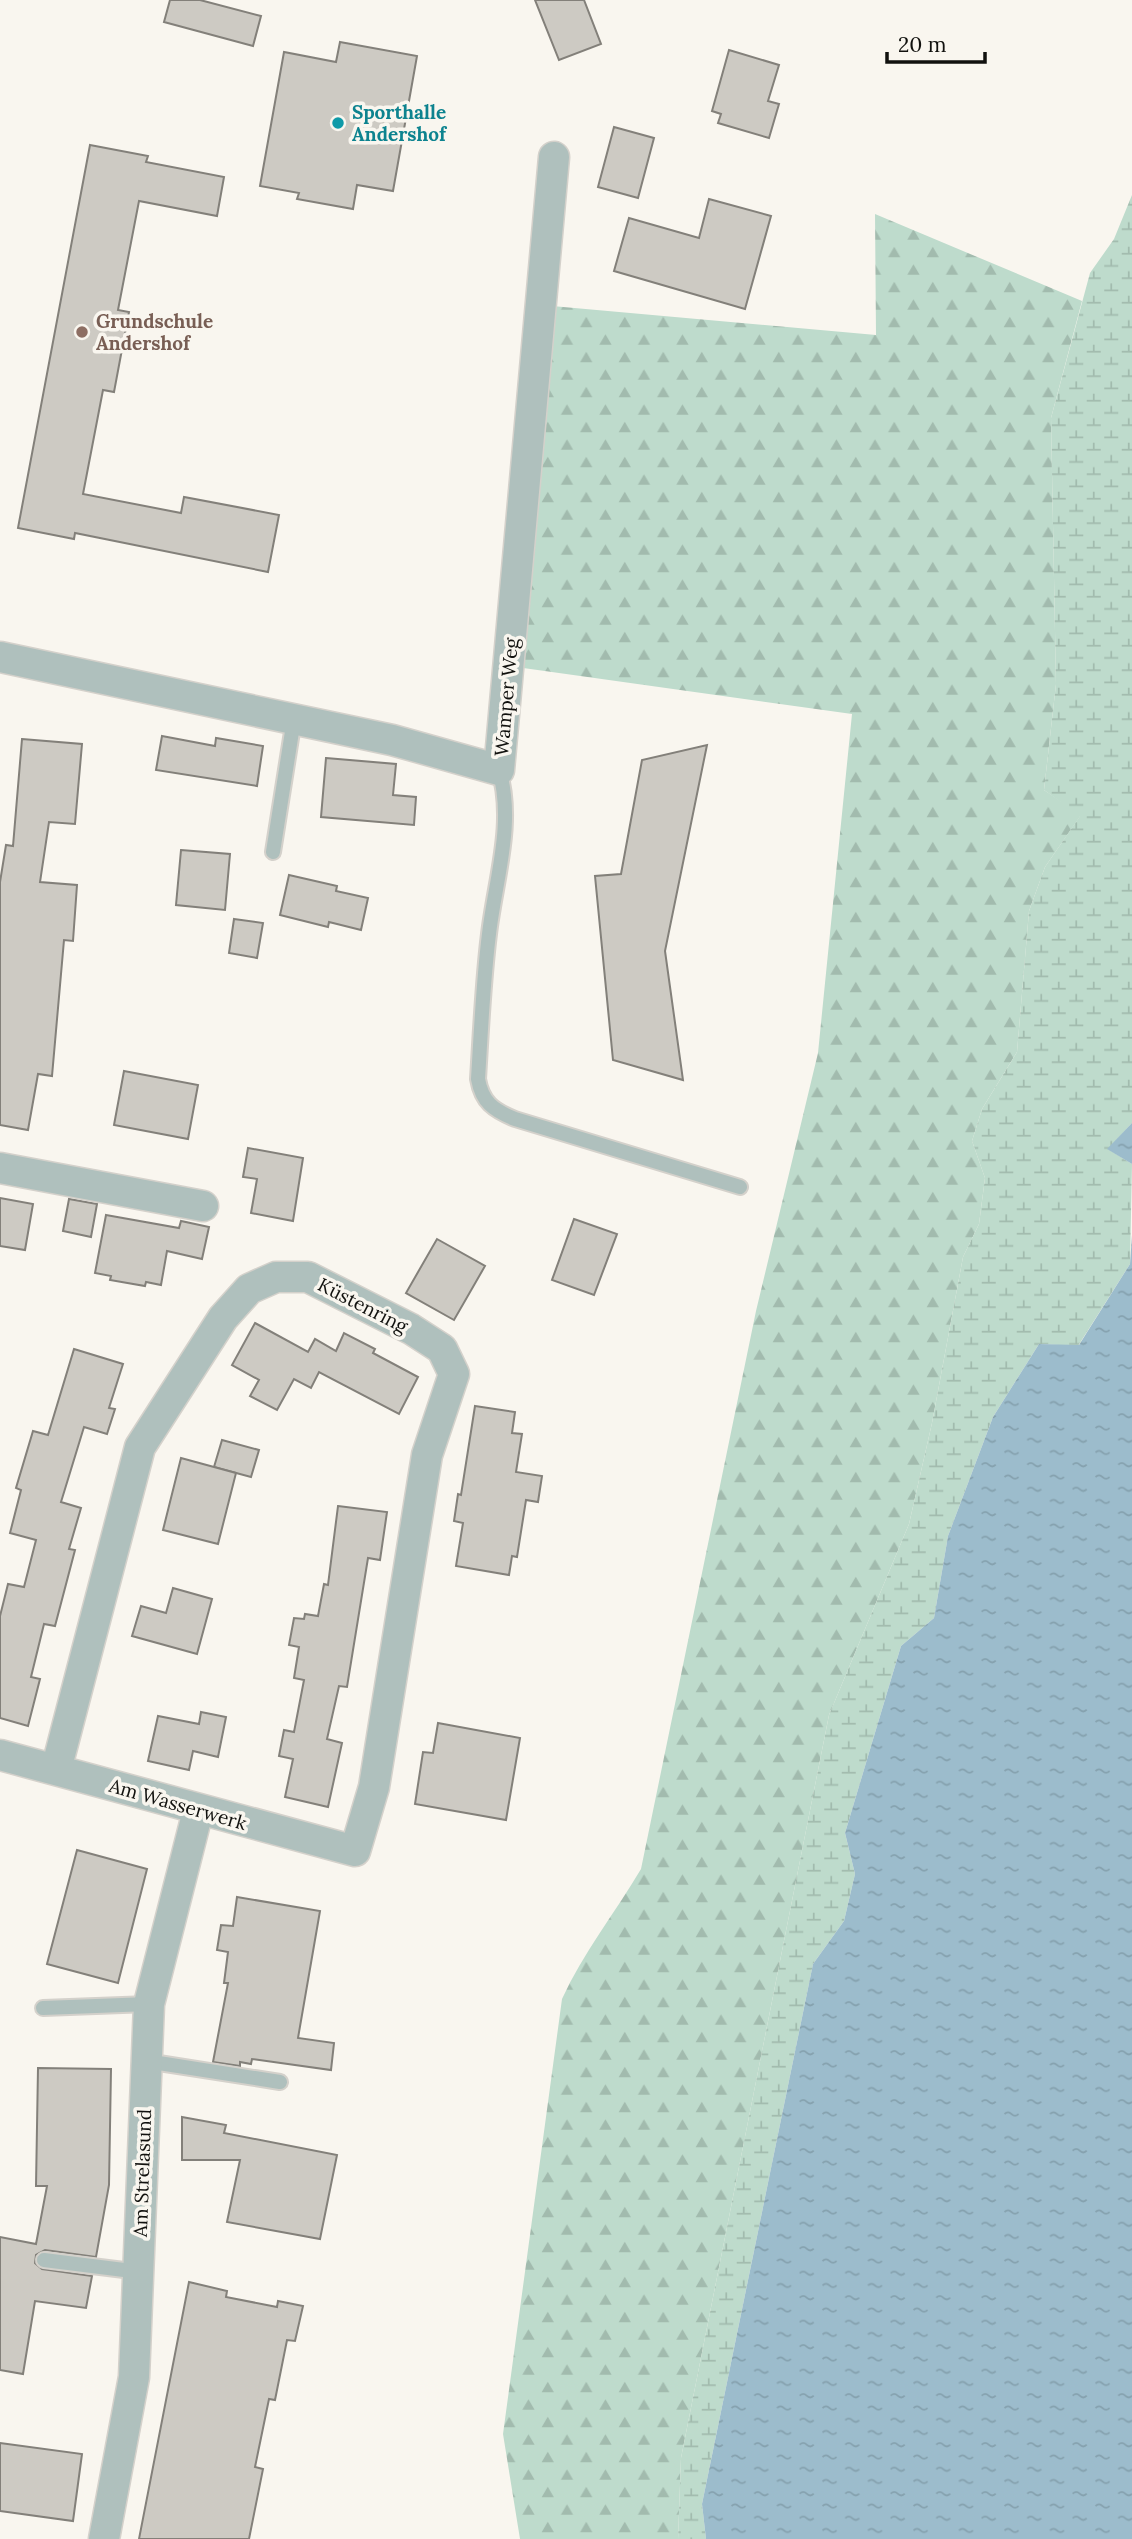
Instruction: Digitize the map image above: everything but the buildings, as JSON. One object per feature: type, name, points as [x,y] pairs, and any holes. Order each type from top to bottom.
[{"type":"street","name":"Wamper Weg","points":[[0,657],[436,751],[499,770],[554,157]]},
{"type":"street","points":[[0,1168],[203,1206]]},
{"type":"street","name":"Küstenring","points":[[56,1769],[140,1447],[223,1318],[249,1289],[276,1277],[308,1278],[411,1329],[442,1349],[454,1374],[427,1455],[374,1787],[355,1851]]},
{"type":"street","name":"Am Wasserwerk","points":[[0,1755],[198,1811],[355,1851]]},
{"type":"street","name":"Am Strelasund","points":[[104,2539],[134,2377],[149,2004],[198,1811]]},
{"type":"lane","points":[[273,852],[294,719]]},
{"type":"lane","points":[[499,770],[505,790],[505,816],[489,934],[478,1079],[481,1097],[496,1111],[514,1119],[740,1187]]},
{"type":"lane","points":[[43,2008],[149,2004]]},
{"type":"lane","points":[[146,2061],[280,2082]]},
{"type":"lane","points":[[44,2260],[140,2272]]},
{"type":"green space","points":[[1132,195],[1132,1123],[1108,1149],[1132,1164],[1130,1264],[1078,1346],[1039,1344],[993,1417],[948,1536],[934,1618],[901,1646],[845,1833],[855,1874],[844,1921],[813,1964],[702,2504],[706,2539],[678,2539],[681,2458],[829,1715],[909,1524],[932,1423],[963,1257],[979,1224],[985,1178],[972,1141],[982,1109],[1017,1052],[1029,911],[1045,867],[1080,816],[1044,790],[1056,684],[1051,418],[1090,273],[1114,239]]},
{"type":"green space","points":[[875,214],[1082,301],[1051,418],[1056,684],[1044,790],[1081,815],[1045,867],[1029,911],[1017,1052],[982,1109],[972,1141],[985,1178],[979,1224],[963,1257],[932,1423],[909,1524],[829,1715],[681,2458],[678,2539],[520,2539],[503,2434],[562,1999],[589,1949],[641,1869],[756,1311],[818,1053],[852,714],[509,666],[541,305],[876,335]]},
{"type":"water","points":[[1132,1123],[1132,1164],[1107,1149]]},
{"type":"water","points":[[1132,1235],[1132,2539],[706,2539],[702,2504],[813,1964],[844,1921],[855,1874],[845,1833],[901,1646],[934,1618],[948,1536],[993,1417],[1039,1344],[1079,1345],[1130,1264]]},
{"type":"place","name":"Sporthalle Andershof","points":[[338,123]]},
{"type":"place","name":"Grundschule Andershof","points":[[82,332]]}]
